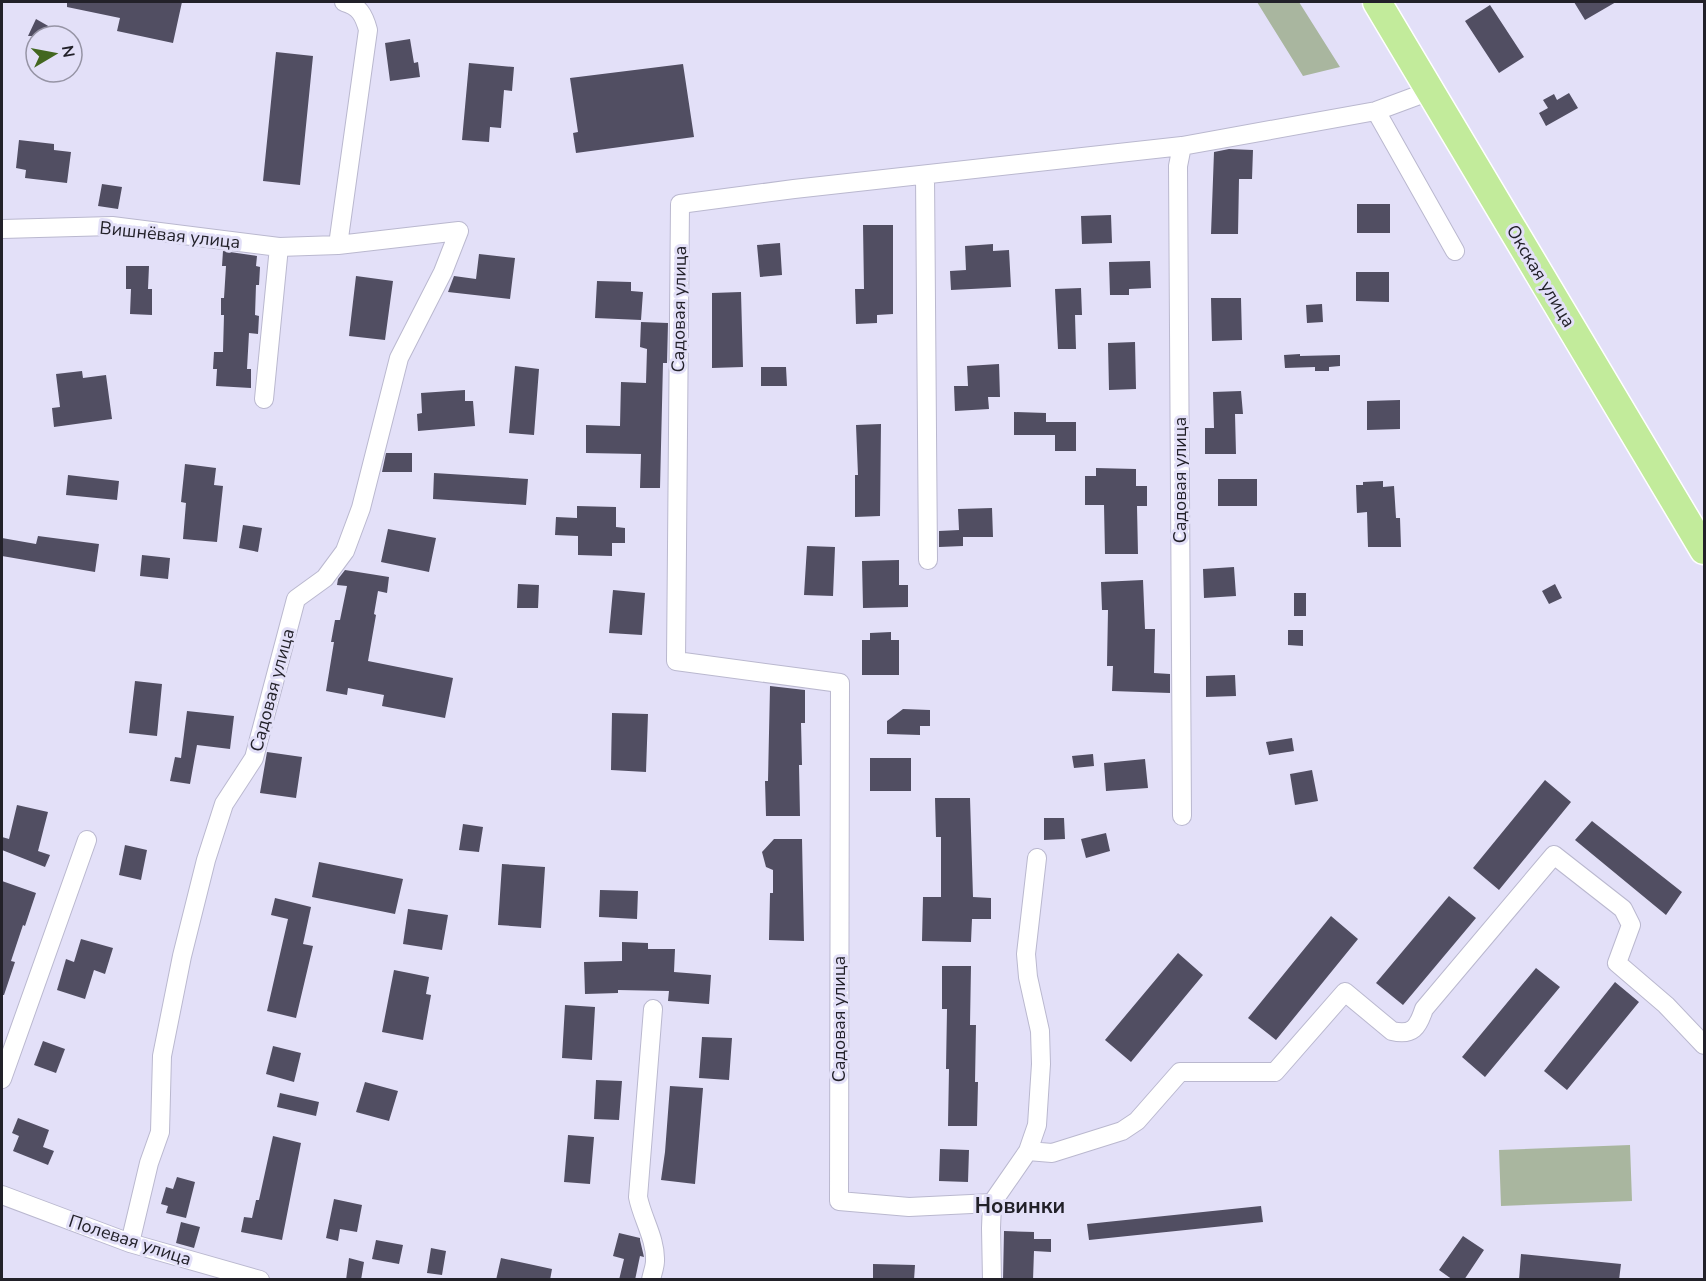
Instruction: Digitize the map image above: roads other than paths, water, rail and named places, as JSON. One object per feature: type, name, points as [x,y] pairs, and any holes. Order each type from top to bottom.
[{"type":"main road","name":"Окская улица","points":[[1377,2],[1704,550]]},
{"type":"street","points":[[338,245],[368,30],[365,16],[355,5],[344,2]]},
{"type":"street","name":"Садовая улица","points":[[993,1203],[909,1207],[839,1201],[840,683],[676,661],[680,204],[1182,146],[1376,111],[1430,91]]},
{"type":"street","points":[[1376,111],[1455,251]]},
{"type":"street","name":"Садовая улица","points":[[1182,146],[1178,166],[1182,816]]},
{"type":"street","points":[[925,175],[928,560]]},
{"type":"street","name":"Вишнёвая улица","points":[[2,229],[112,226],[279,247],[338,245],[459,231]]},
{"type":"street","name":"Садовая улица","points":[[130,1244],[149,1163],[160,1132],[162,1056],[182,956],[206,860],[224,804],[254,758],[296,598],[325,578],[345,551],[362,508],[399,358],[443,272],[459,231]]},
{"type":"street","points":[[264,399],[279,247]]},
{"type":"street","points":[[2,1079],[87,840]]},
{"type":"street","points":[[1028,1150],[1052,1152],[1122,1131],[1137,1121],[1180,1072],[1275,1072],[1345,992],[1392,1031],[1399,1033],[1411,1031],[1419,1024],[1424,1009],[1554,855],[1623,909],[1631,925],[1617,963],[1666,1005],[1704,1045]]},
{"type":"street","points":[[992,1280],[993,1203],[1028,1150],[1037,1125],[1041,1064],[1040,1031],[1028,977],[1026,954],[1037,858]]},
{"type":"street","points":[[651,1280],[655,1262],[653,1243],[638,1197],[653,1009]]},
{"type":"street","name":"Полевая улица","points":[[2,1195],[130,1244],[260,1280]]},
{"type":"district","name":"Новинки","points":[[1020,1206]]}]
